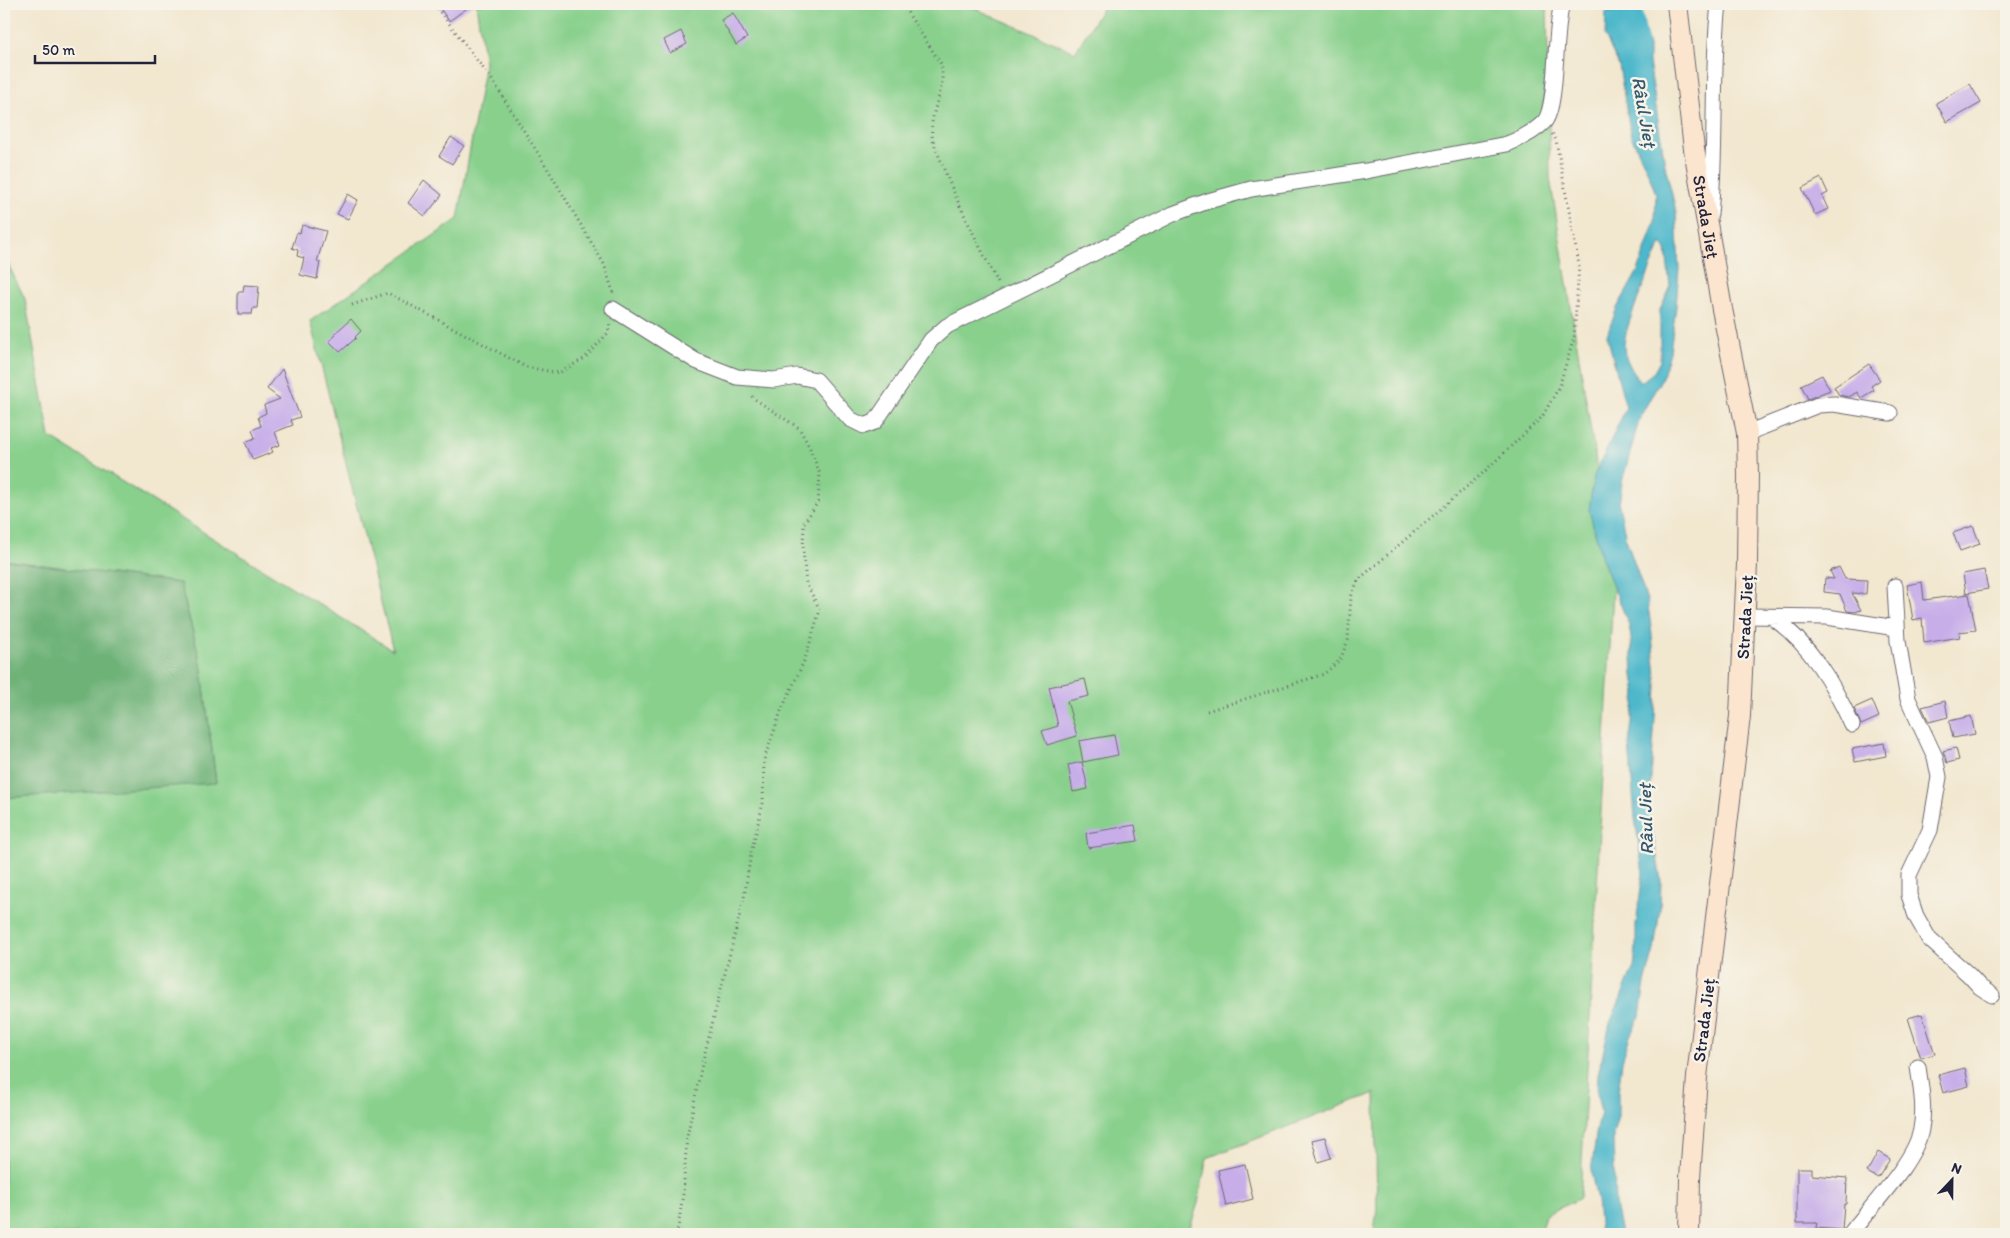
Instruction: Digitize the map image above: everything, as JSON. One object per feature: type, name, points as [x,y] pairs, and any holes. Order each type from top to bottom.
[{"type":"main road","name":"Strada Jieț","points":[[1677,4],[1694,149],[1747,433],[1747,564],[1740,716],[1697,1077],[1690,1178],[1689,1234]]},
{"type":"street","points":[[613,309],[696,360],[737,376],[774,380],[797,376],[816,380],[850,419],[864,426],[875,422],[931,340],[947,326],[1173,214],[1208,201],[1251,190],[1366,171],[1507,144],[1520,139],[1545,121],[1550,103],[1562,4]]},
{"type":"street","points":[[1709,232],[1714,170],[1714,110],[1719,4]]},
{"type":"street","points":[[1747,433],[1818,405],[1834,404],[1890,413]]},
{"type":"street","points":[[1895,586],[1896,628],[1908,698],[1935,757],[1939,777],[1930,830],[1909,875],[1909,896],[1916,916],[1929,939],[1980,987],[1992,995]]},
{"type":"street","points":[[1745,616],[1772,617],[1792,615],[1827,617],[1896,628]]},
{"type":"street","points":[[1772,617],[1796,636],[1830,680],[1852,725]]},
{"type":"street","points":[[1850,1234],[1894,1179],[1918,1142],[1923,1105],[1918,1067]]},
{"type":"path","points":[[352,305],[388,293],[526,366],[559,373],[585,358],[608,333],[616,300],[604,264],[493,81],[434,4]]},
{"type":"path","points":[[902,4],[940,64],[943,75],[940,98],[932,118],[932,136],[952,191],[1005,297]]},
{"type":"path","points":[[1207,711],[1324,674],[1340,660],[1348,640],[1351,597],[1358,580],[1484,472],[1542,417],[1559,387],[1574,338],[1579,265],[1556,140],[1545,121]]},
{"type":"path","points":[[675,1234],[678,1228],[683,1194],[687,1137],[702,1064],[744,898],[751,853],[763,803],[764,760],[781,711],[805,659],[820,610],[806,582],[803,550],[804,523],[818,502],[820,474],[809,446],[799,428],[753,398],[737,376]]},
{"type":"green space","points":[[476,4],[965,4],[1075,52],[1105,4],[1547,4],[1550,178],[1614,573],[1580,1198],[1545,1215],[1540,1234],[1374,1234],[1377,1207],[1375,1093],[1207,1158],[1198,1203],[1188,1234],[4,1234],[4,798],[216,782],[201,663],[180,583],[4,560],[4,256],[25,299],[50,437],[393,650],[310,321],[458,219],[485,63]]},
{"type":"green space","points":[[4,560],[180,583],[201,663],[216,783],[4,798]]},
{"type":"water","points":[[1638,6],[1649,46],[1649,62],[1665,165],[1676,211],[1679,269],[1670,352],[1663,376],[1640,417],[1622,482],[1619,505],[1626,539],[1647,600],[1651,626],[1657,687],[1649,809],[1661,881],[1660,909],[1654,950],[1645,983],[1640,1016],[1630,1036],[1622,1061],[1618,1093],[1618,1116],[1613,1135],[1615,1204],[1621,1234],[1600,1234],[1597,1200],[1591,1172],[1601,1113],[1597,1093],[1598,1075],[1610,1023],[1634,967],[1636,948],[1636,924],[1643,873],[1635,818],[1629,744],[1636,694],[1629,625],[1602,559],[1589,510],[1594,476],[1626,408],[1607,335],[1617,308],[1638,271],[1655,221],[1656,194],[1631,136],[1619,66],[1605,36],[1606,13]],"holes":[[[1661,243],[1666,250],[1670,286],[1660,310],[1660,361],[1654,372],[1640,383],[1626,357],[1625,339],[1633,312]]]},
{"type":"building","points":[[437,4],[473,4],[449,21]]},
{"type":"building","points":[[733,13],[747,38],[736,45],[721,20]]},
{"type":"building","points":[[681,31],[687,44],[670,53],[664,40]]},
{"type":"building","points":[[1970,84],[1981,103],[1947,122],[1936,103]]},
{"type":"building","points":[[451,137],[464,146],[452,164],[439,156]]},
{"type":"building","points":[[1821,178],[1828,193],[1822,196],[1828,209],[1815,215],[1802,188]]},
{"type":"building","points":[[424,180],[442,195],[425,216],[408,203]]},
{"type":"building","points":[[348,194],[358,200],[348,219],[337,214]]},
{"type":"building","points":[[302,225],[326,231],[317,262],[320,262],[317,279],[300,275],[304,258],[297,256],[298,250],[292,248],[297,232],[300,233]]},
{"type":"building","points":[[244,285],[259,286],[257,308],[253,308],[252,314],[238,314],[238,292],[243,292]]},
{"type":"building","points":[[351,319],[361,331],[340,352],[329,341]]},
{"type":"building","points":[[1869,364],[1880,380],[1871,386],[1874,390],[1861,398],[1857,392],[1849,397],[1839,395],[1834,387]]},
{"type":"building","points":[[282,369],[300,417],[291,420],[293,425],[275,432],[280,445],[271,448],[273,452],[253,460],[245,442],[255,438],[252,430],[261,426],[258,417],[266,413],[264,405],[280,399],[267,389]]},
{"type":"building","points":[[1822,375],[1830,390],[1808,399],[1801,385]]},
{"type":"building","points":[[1973,526],[1980,544],[1960,551],[1953,533]]},
{"type":"building","points":[[1839,567],[1845,579],[1867,580],[1866,594],[1852,593],[1861,610],[1855,612],[1847,611],[1840,594],[1824,592],[1825,578],[1834,579],[1830,571]]},
{"type":"building","points":[[1984,570],[1988,589],[1966,593],[1963,574]]},
{"type":"building","points":[[1922,582],[1924,600],[1969,594],[1976,630],[1959,632],[1960,637],[1924,643],[1922,618],[1913,620],[1907,585]]},
{"type":"building","points":[[1085,679],[1089,696],[1067,701],[1077,736],[1047,745],[1042,731],[1058,726],[1049,687]]},
{"type":"building","points":[[1872,700],[1879,717],[1861,725],[1854,708]]},
{"type":"building","points":[[1945,701],[1948,717],[1929,722],[1922,707]]},
{"type":"building","points":[[1971,716],[1975,734],[1953,738],[1949,721]]},
{"type":"building","points":[[1114,735],[1118,755],[1083,762],[1079,741]]},
{"type":"building","points":[[1884,743],[1886,756],[1855,762],[1852,749]]},
{"type":"building","points":[[1956,748],[1959,760],[1947,763],[1943,751]]},
{"type":"building","points":[[1082,762],[1088,789],[1073,792],[1068,765]]},
{"type":"building","points":[[1135,825],[1138,841],[1088,848],[1086,833]]},
{"type":"building","points":[[1922,1014],[1935,1054],[1921,1058],[1908,1018]]},
{"type":"building","points":[[1965,1068],[1969,1086],[1943,1093],[1938,1075]]},
{"type":"building","points":[[1325,1137],[1331,1158],[1318,1162],[1312,1140]]},
{"type":"building","points":[[1878,1152],[1890,1159],[1878,1178],[1867,1172]]},
{"type":"building","points":[[1245,1164],[1253,1199],[1226,1206],[1218,1170]]},
{"type":"building","points":[[1797,1168],[1812,1168],[1812,1175],[1847,1178],[1842,1230],[1816,1228],[1817,1223],[1797,1223]]},
{"type":"waterway","name":"Râul Jieț","points":[[1626,4],[1634,46]]}]
